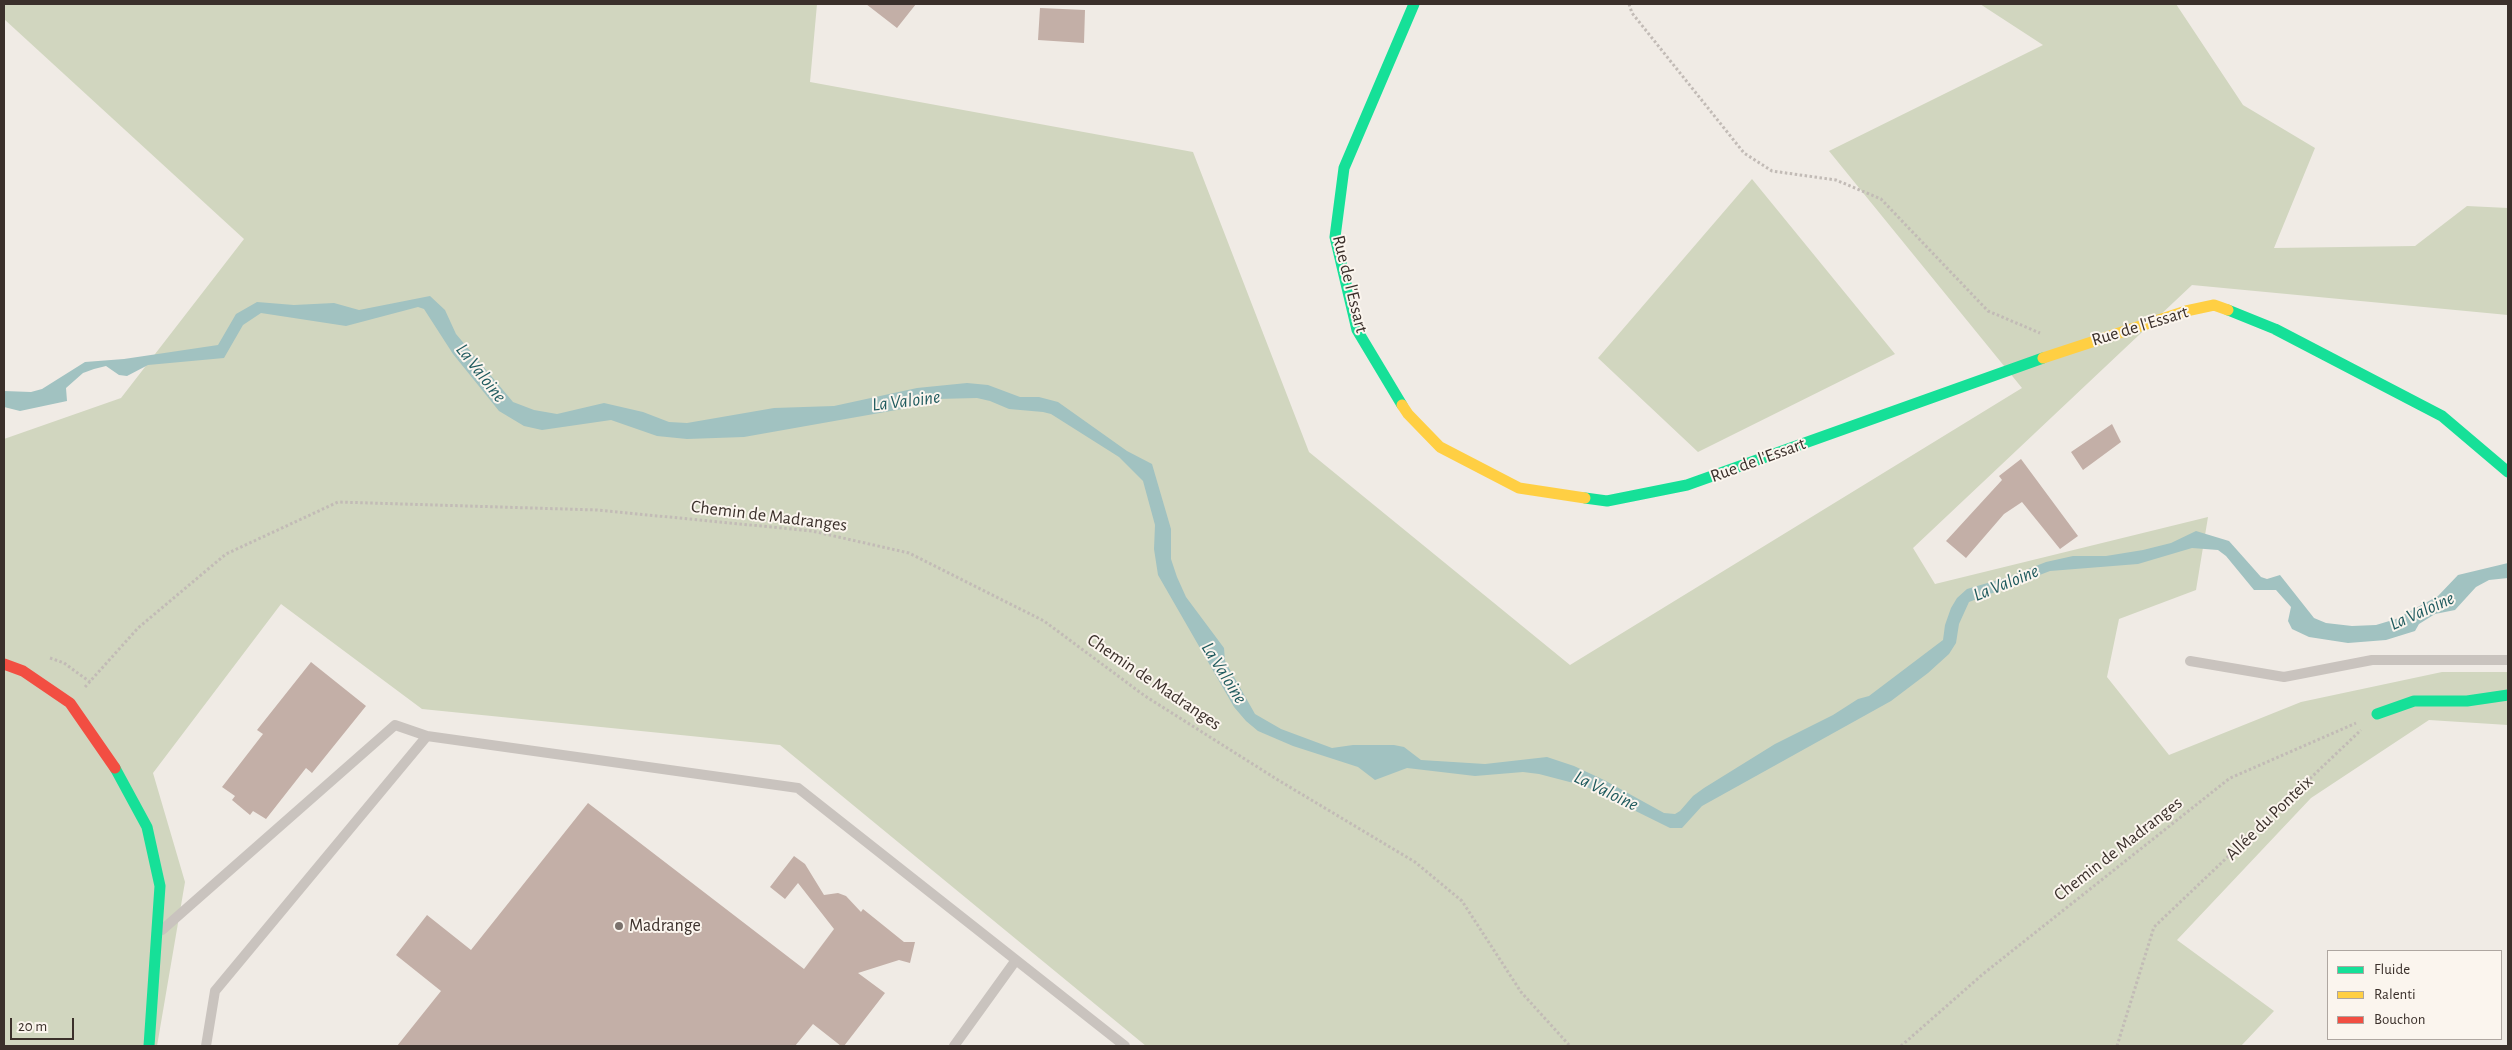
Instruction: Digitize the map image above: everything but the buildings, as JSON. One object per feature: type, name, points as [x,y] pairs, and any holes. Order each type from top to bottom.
[{"type":"street","name":"Rue de l'Essart","points":[[1414,4],[1344,168],[1335,237],[1357,330],[1408,414],[1440,447],[1519,488],[1607,501],[1688,485],[2074,347],[2186,311],[2214,305],[2275,329],[2442,416],[2508,472]]},
{"type":"street","points":[[4,664],[23,671],[70,703],[108,756],[147,827],[160,886],[149,1046]]},
{"type":"street","points":[[2377,714],[2414,701],[2467,701],[2508,695]]},
{"type":"lane","points":[[2190,660],[2284,677],[2372,660],[2508,660]]},
{"type":"lane","points":[[156,934],[395,725],[427,736],[798,788],[1125,1046]]},
{"type":"lane","points":[[206,1046],[215,991],[427,736]]},
{"type":"lane","points":[[954,1046],[1016,960]]},
{"type":"path","points":[[1628,4],[1632,14],[1744,153],[1772,171],[1836,180],[1881,198],[1988,311],[2048,336]]},
{"type":"path","name":"Chemin de Madranges","points":[[70,703],[138,628],[226,554],[338,502],[597,510],[812,531],[909,553],[1044,621],[1145,696],[1278,780],[1415,862],[1462,901],[1521,992],[1570,1046]]},
{"type":"path","name":"Chemin de Madranges","points":[[1901,1046],[1983,974],[2230,778],[2377,714]]},
{"type":"path","name":"Allée du Ponteix","points":[[2116,1046],[2154,927],[2377,714]]},
{"type":"green space","points":[[4,4],[817,4],[810,82],[1193,152],[1309,452],[1570,665],[2022,388],[1829,151],[2043,45],[1980,4],[2176,4],[2243,105],[2315,148],[2274,248],[2415,246],[2467,206],[2508,208],[2508,315],[2192,285],[1913,548],[1935,584],[2208,517],[2196,590],[2119,619],[2107,677],[2169,755],[2301,702],[2442,672],[2508,672],[2508,725],[2429,720],[2311,798],[2177,940],[2274,1011],[2241,1046],[1146,1046],[780,745],[422,709],[281,604],[153,773],[185,882],[157,1046],[4,1046],[4,439],[121,398],[244,239],[4,19]]},
{"type":"green space","points":[[1752,179],[1895,354],[1698,452],[1598,358]]},
{"type":"water","name":"La Valoine","points":[[430,296],[445,310],[456,334],[513,402],[534,410],[557,414],[604,403],[643,412],[669,422],[687,423],[774,408],[834,406],[917,388],[967,383],[988,385],[1020,397],[1039,397],[1058,402],[1127,451],[1152,464],[1171,529],[1171,559],[1177,577],[1186,597],[1224,648],[1225,661],[1255,714],[1281,729],[1332,748],[1353,745],[1394,745],[1404,747],[1421,760],[1485,764],[1547,757],[1574,766],[1604,780],[1664,813],[1675,814],[1704,788],[1775,744],[1833,715],[1858,699],[1869,696],[1943,640],[1945,625],[1951,608],[1957,598],[1967,589],[2008,577],[2046,562],[2073,556],[2106,556],[2143,550],[2171,543],[2196,531],[2229,541],[2261,577],[2267,579],[2280,575],[2314,618],[2326,623],[2352,626],[2376,625],[2396,619],[2438,596],[2458,575],[2508,563],[2508,578],[2489,580],[2476,587],[2455,610],[2435,614],[2419,624],[2415,631],[2386,640],[2348,643],[2309,637],[2292,629],[2288,621],[2291,607],[2276,590],[2254,590],[2226,556],[2218,550],[2192,548],[2138,564],[2050,571],[1969,602],[1959,624],[1956,643],[1949,654],[1928,673],[1891,701],[1702,806],[1682,828],[1670,828],[1585,786],[1539,774],[1523,772],[1475,776],[1407,768],[1375,780],[1358,767],[1293,746],[1258,731],[1234,707],[1158,575],[1154,549],[1155,525],[1143,481],[1119,457],[1051,414],[1009,409],[977,398],[937,399],[902,409],[744,437],[687,439],[657,436],[611,420],[542,430],[524,426],[499,411],[453,354],[424,309],[418,307],[346,326],[261,313],[243,325],[224,358],[148,365],[127,376],[119,375],[106,366],[83,373],[66,388],[67,401],[20,411],[4,407],[4,391],[31,392],[42,389],[85,362],[124,359],[218,345],[236,314],[257,302],[294,305],[334,303],[359,310]]},
{"type":"traffic: fast","points":[[1402,405],[1357,330],[1335,237],[1344,168],[1414,4]]},
{"type":"traffic: fast","points":[[2228,310],[2275,329],[2442,416],[2508,472]]},
{"type":"traffic: fast","points":[[1585,498],[1607,501],[1687,485],[2043,358]]},
{"type":"traffic: fast","points":[[2377,714],[2414,701],[2467,701],[2508,695]]},
{"type":"traffic: fast","points":[[115,768],[147,827],[160,886],[149,1046]]},
{"type":"traffic: slow","points":[[2043,358],[2186,311],[2214,305],[2228,310]]},
{"type":"traffic: slow","points":[[1402,405],[1408,414],[1440,447],[1519,488],[1585,498]]},
{"type":"traffic: jam","points":[[4,664],[23,671],[70,703],[115,768]]},
{"type":"place","name":"Madrange","points":[[619,926]]}]
